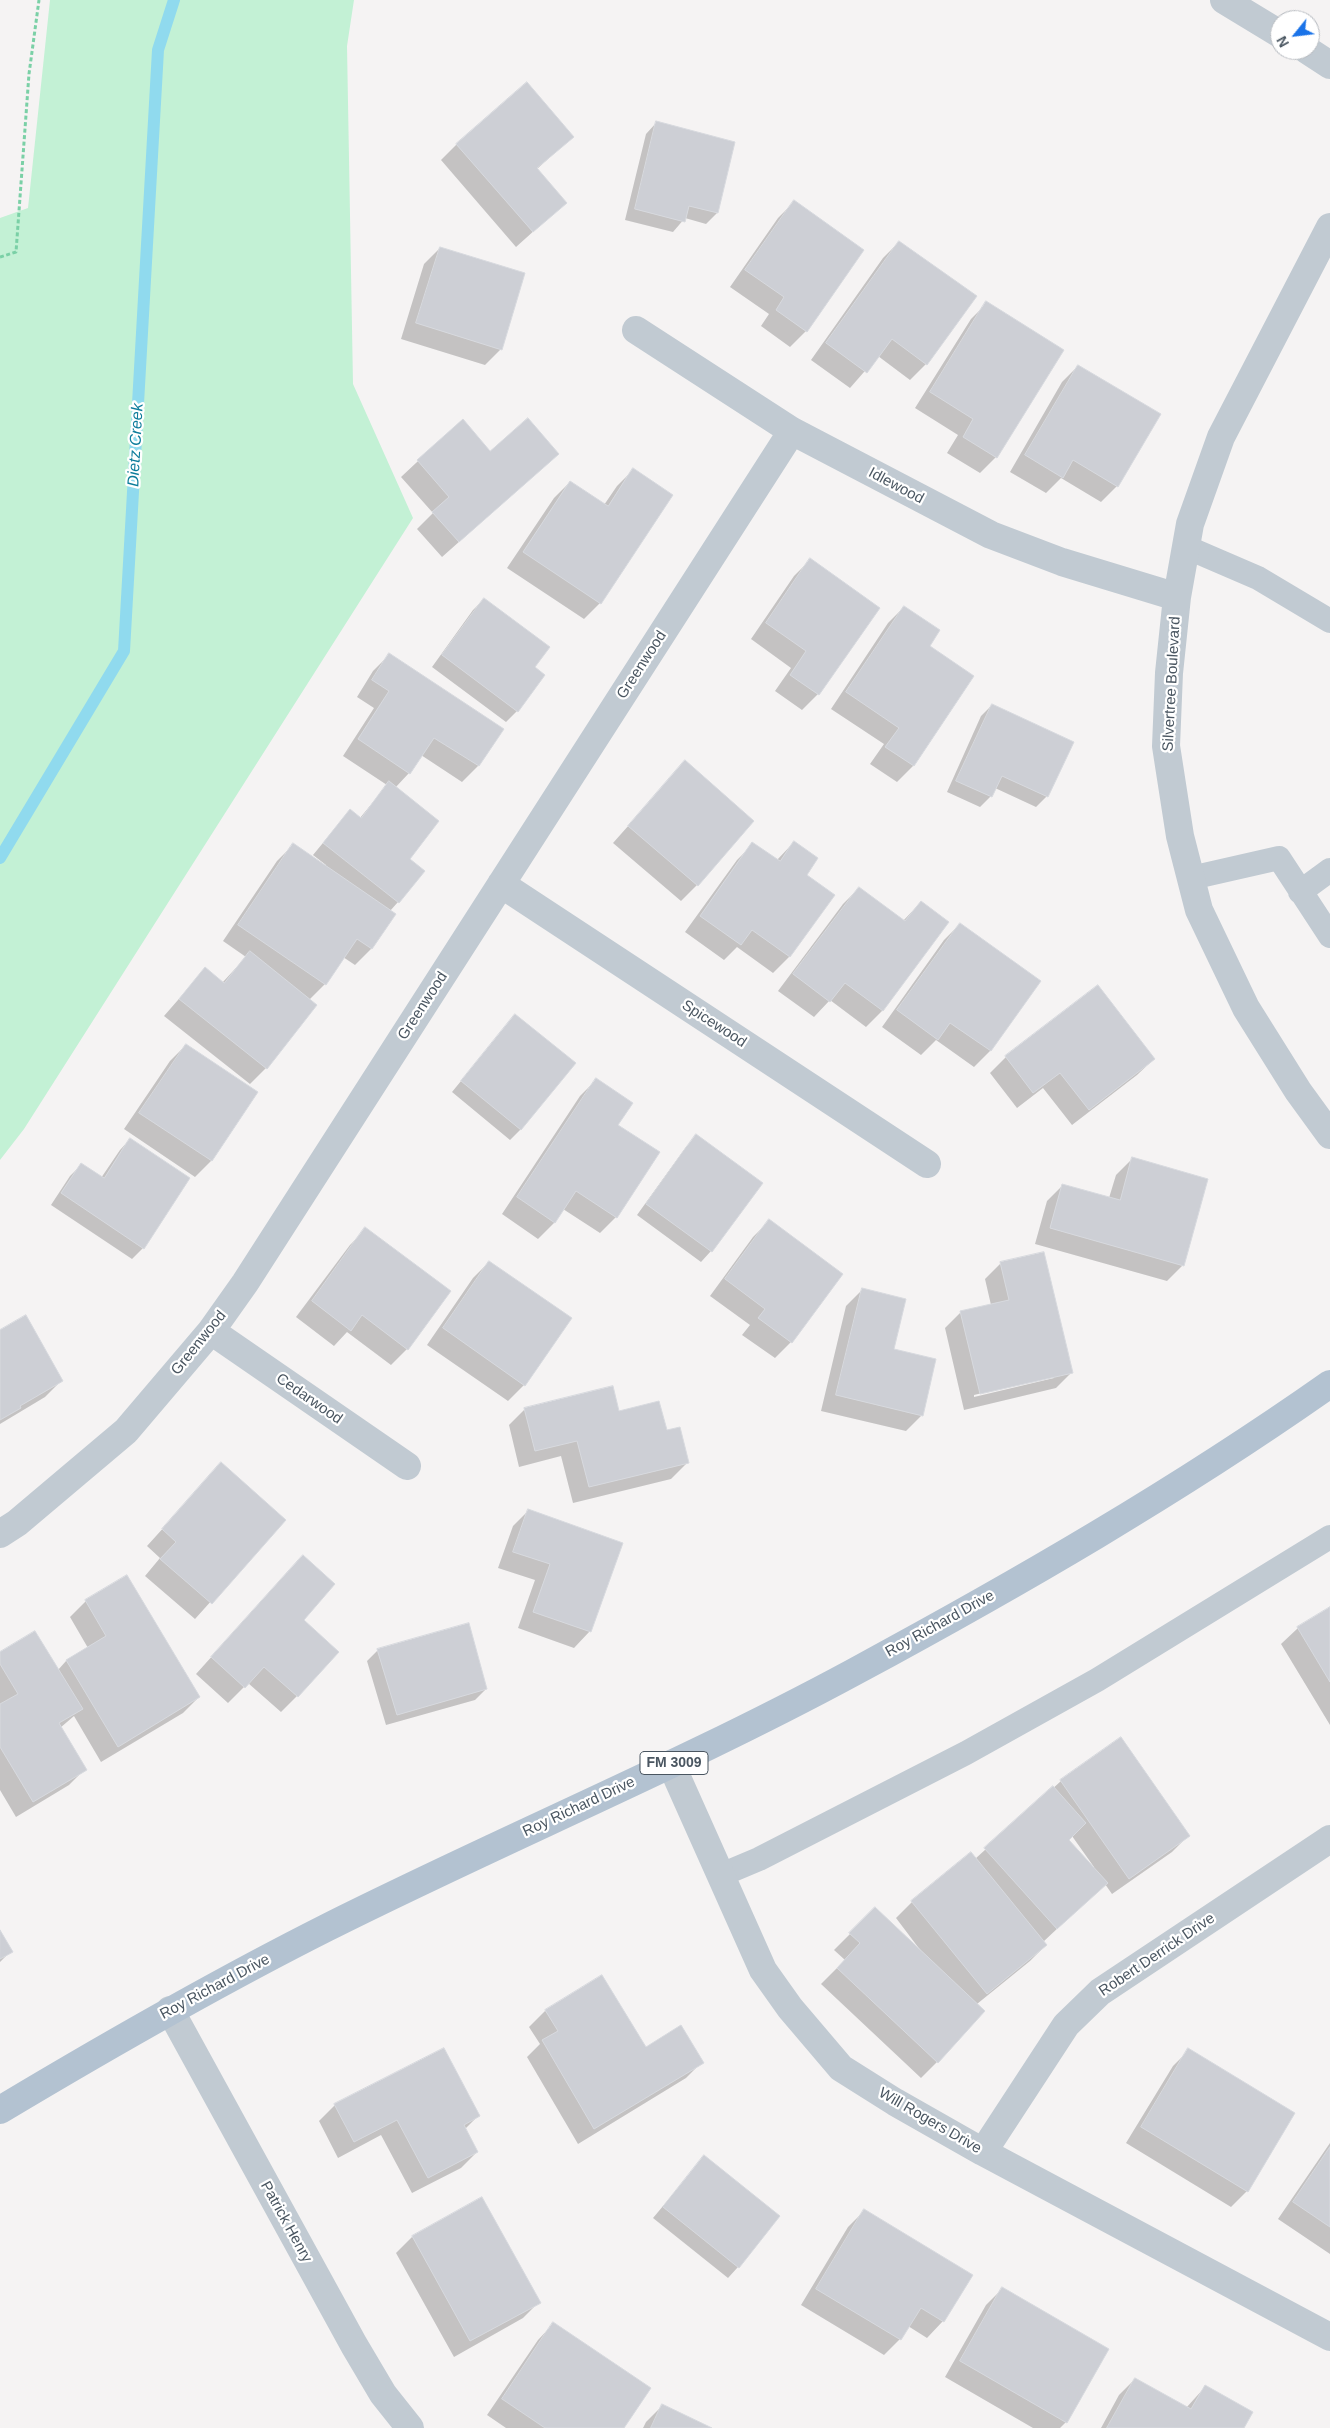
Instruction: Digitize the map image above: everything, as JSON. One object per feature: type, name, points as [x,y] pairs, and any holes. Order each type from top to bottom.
[{"type":"main road","name":"Roy Richard Drive","points":[[0,2110],[170,2010],[326,1928],[671,1764],[852,1674],[1026,1576],[1177,1487],[1330,1384]]},
{"type":"street","points":[[1224,0],[1270,28]]},
{"type":"street","name":"Silvertree Boulevard","points":[[1330,227],[1221,437],[1190,524],[1177,597],[1169,673],[1166,746],[1180,836],[1199,910],[1246,1008],[1298,1091],[1330,1135]]},
{"type":"street","name":"Idlewood","points":[[636,330],[792,431],[991,535],[1062,562],[1177,597]]},
{"type":"street","name":"Greenwood","points":[[0,1534],[17,1523],[126,1431],[211,1331],[245,1283],[792,431]]},
{"type":"street","name":"Spicewood","points":[[501,884],[927,1164]]},
{"type":"street","name":"Cedarwood","points":[[211,1331],[407,1466]]},
{"type":"street","name":"Will Rogers Drive","points":[[671,1764],[763,1970],[790,2008],[841,2068],[894,2102],[983,2152],[1330,2337]]},
{"type":"street","name":"Robert Derrick Drive","points":[[983,2152],[1066,2025],[1100,1992],[1330,1840]]},
{"type":"street","name":"Patrick Henry","points":[[170,2010],[354,2345],[384,2394],[410,2428]]},
{"type":"lane","points":[[1186,547],[1258,578],[1330,621]]},
{"type":"lane","points":[[1191,878],[1280,858],[1300,892],[1330,936]]},
{"type":"lane","points":[[1300,892],[1330,870]]},
{"type":"lane","points":[[721,1876],[759,1859],[958,1757],[1097,1680],[1330,1537]]},
{"type":"path","points":[[0,257],[16,252],[28,84],[39,0]]},
{"type":"green space","points":[[50,0],[354,0],[347,46],[353,384],[413,518],[24,1129],[0,1160],[0,218],[28,208]]},
{"type":"building","points":[[527,82],[574,137],[537,168],[567,203],[533,232],[456,144]]},
{"type":"building","points":[[656,121],[735,142],[718,213],[689,206],[685,222],[635,209]]},
{"type":"building","points":[[794,200],[864,250],[807,332],[776,310],[784,297],[745,270]]},
{"type":"building","points":[[899,241],[977,296],[927,365],[892,339],[867,373],[826,343]]},
{"type":"building","points":[[440,247],[525,273],[502,350],[416,323]]},
{"type":"building","points":[[986,301],[1064,350],[997,458],[963,437],[973,419],[930,392]]},
{"type":"building","points":[[1078,365],[1161,414],[1118,487],[1073,460],[1063,478],[1025,455]]},
{"type":"building","points":[[528,418],[559,454],[459,542],[432,512],[449,497],[417,460],[463,419],[490,451]]},
{"type":"building","points":[[633,468],[673,495],[601,604],[523,552],[570,481],[608,506]]},
{"type":"building","points":[[810,558],[880,608],[819,695],[790,675],[806,651],[766,623]]},
{"type":"building","points":[[484,598],[550,647],[535,667],[545,675],[518,712],[442,655]]},
{"type":"building","points":[[904,606],[940,630],[930,646],[974,676],[914,766],[885,747],[899,728],[846,692]]},
{"type":"building","points":[[389,653],[504,729],[479,766],[434,738],[410,774],[358,739],[389,691],[372,680]]},
{"type":"building","points":[[992,704],[1074,742],[1048,797],[1002,776],[992,797],[956,781]]},
{"type":"building","points":[[685,760],[754,821],[698,886],[628,826]]},
{"type":"building","points":[[389,781],[439,821],[410,859],[425,871],[399,903],[323,843],[350,809],[361,818]]},
{"type":"building","points":[[794,841],[818,858],[807,875],[835,895],[790,957],[752,930],[741,945],[700,916],[752,842],[780,861]]},
{"type":"building","points":[[293,843],[396,914],[372,949],[357,939],[326,985],[238,925]]},
{"type":"building","points":[[859,887],[905,921],[921,901],[949,922],[883,1011],[845,983],[830,1002],[793,974]]},
{"type":"building","points":[[960,923],[1041,981],[991,1051],[950,1023],[938,1040],[897,1010]]},
{"type":"building","points":[[250,951],[317,1005],[267,1069],[179,999],[205,967],[224,983]]},
{"type":"building","points":[[1098,985],[1155,1059],[1089,1110],[1060,1073],[1033,1093],[1005,1056]]},
{"type":"building","points":[[515,1014],[576,1063],[521,1130],[461,1081]]},
{"type":"building","points":[[186,1044],[258,1092],[212,1161],[139,1113]]},
{"type":"building","points":[[596,1078],[633,1103],[618,1125],[660,1152],[617,1218],[576,1191],[555,1223],[517,1197]]},
{"type":"building","points":[[696,1134],[763,1183],[712,1252],[646,1204]]},
{"type":"building","points":[[130,1138],[190,1178],[144,1249],[61,1193],[81,1163],[104,1178]]},
{"type":"building","points":[[1132,1157],[1208,1179],[1184,1266],[1050,1228],[1062,1184],[1120,1200]]},
{"type":"building","points":[[769,1219],[843,1274],[792,1343],[758,1318],[765,1309],[725,1279]]},
{"type":"building","points":[[365,1227],[451,1291],[408,1350],[362,1315],[351,1331],[312,1301]]},
{"type":"building","points":[[1044,1252],[1073,1373],[980,1394],[960,1311],[1009,1300],[1000,1262]]},
{"type":"building","points":[[489,1261],[572,1318],[525,1386],[443,1328]]},
{"type":"building","points":[[862,1288],[906,1299],[894,1349],[936,1359],[923,1416],[836,1395]]},
{"type":"building","points":[[26,1315],[63,1381],[0,1420],[0,1330]]},
{"type":"building","points":[[613,1386],[619,1411],[659,1401],[667,1430],[680,1427],[689,1463],[589,1487],[577,1441],[535,1451],[524,1408]]},
{"type":"building","points":[[221,1462],[286,1520],[212,1604],[160,1559],[176,1542],[162,1529]]},
{"type":"building","points":[[528,1509],[623,1543],[591,1632],[533,1612],[550,1564],[513,1552]]},
{"type":"building","points":[[303,1555],[335,1584],[304,1620],[339,1652],[298,1697],[264,1667],[245,1688],[211,1657]]},
{"type":"building","points":[[127,1575],[200,1697],[118,1747],[66,1660],[106,1636],[85,1600]]},
{"type":"building","points":[[1330,1607],[1330,1682],[1297,1627]]},
{"type":"building","points":[[469,1623],[487,1689],[397,1715],[377,1649]]},
{"type":"building","points":[[35,1631],[83,1709],[59,1723],[87,1770],[33,1802],[0,1747],[0,1704],[18,1694],[0,1664],[0,1652]]},
{"type":"building","points":[[1121,1737],[1190,1836],[1129,1879],[1060,1780]]},
{"type":"building","points":[[1053,1786],[1086,1823],[1069,1840],[1108,1883],[1057,1929],[984,1848]]},
{"type":"building","points":[[971,1852],[1047,1945],[987,1994],[911,1901]]},
{"type":"building","points":[[875,1907],[985,2011],[938,2063],[837,1968],[860,1943],[849,1933]]},
{"type":"building","points":[[0,1930],[13,1952],[0,1959]]},
{"type":"building","points":[[602,1975],[646,2047],[681,2025],[704,2063],[594,2129],[542,2040],[558,2031],[545,2010]]},
{"type":"building","points":[[444,2048],[480,2116],[464,2125],[478,2152],[428,2178],[397,2120],[354,2142],[334,2104]]},
{"type":"building","points":[[1188,2048],[1295,2113],[1248,2192],[1141,2127]]},
{"type":"building","points":[[1330,2147],[1330,2227],[1293,2202]]},
{"type":"building","points":[[704,2155],[780,2216],[739,2268],[663,2207]]},
{"type":"building","points":[[482,2197],[541,2303],[470,2341],[412,2236]]},
{"type":"building","points":[[864,2209],[973,2275],[944,2322],[921,2308],[901,2340],[816,2289]]},
{"type":"building","points":[[1002,2287],[1109,2349],[1067,2423],[960,2361]]},
{"type":"building","points":[[553,2322],[651,2388],[624,2428],[545,2428],[502,2399]]},
{"type":"building","points":[[1135,2378],[1191,2409],[1205,2385],[1253,2412],[1244,2428],[1107,2428]]},
{"type":"building","points":[[662,2404],[712,2428],[651,2428]]},
{"type":"waterway","name":"Dietz Creek","points":[[0,858],[124,651],[158,50],[174,0]]}]
